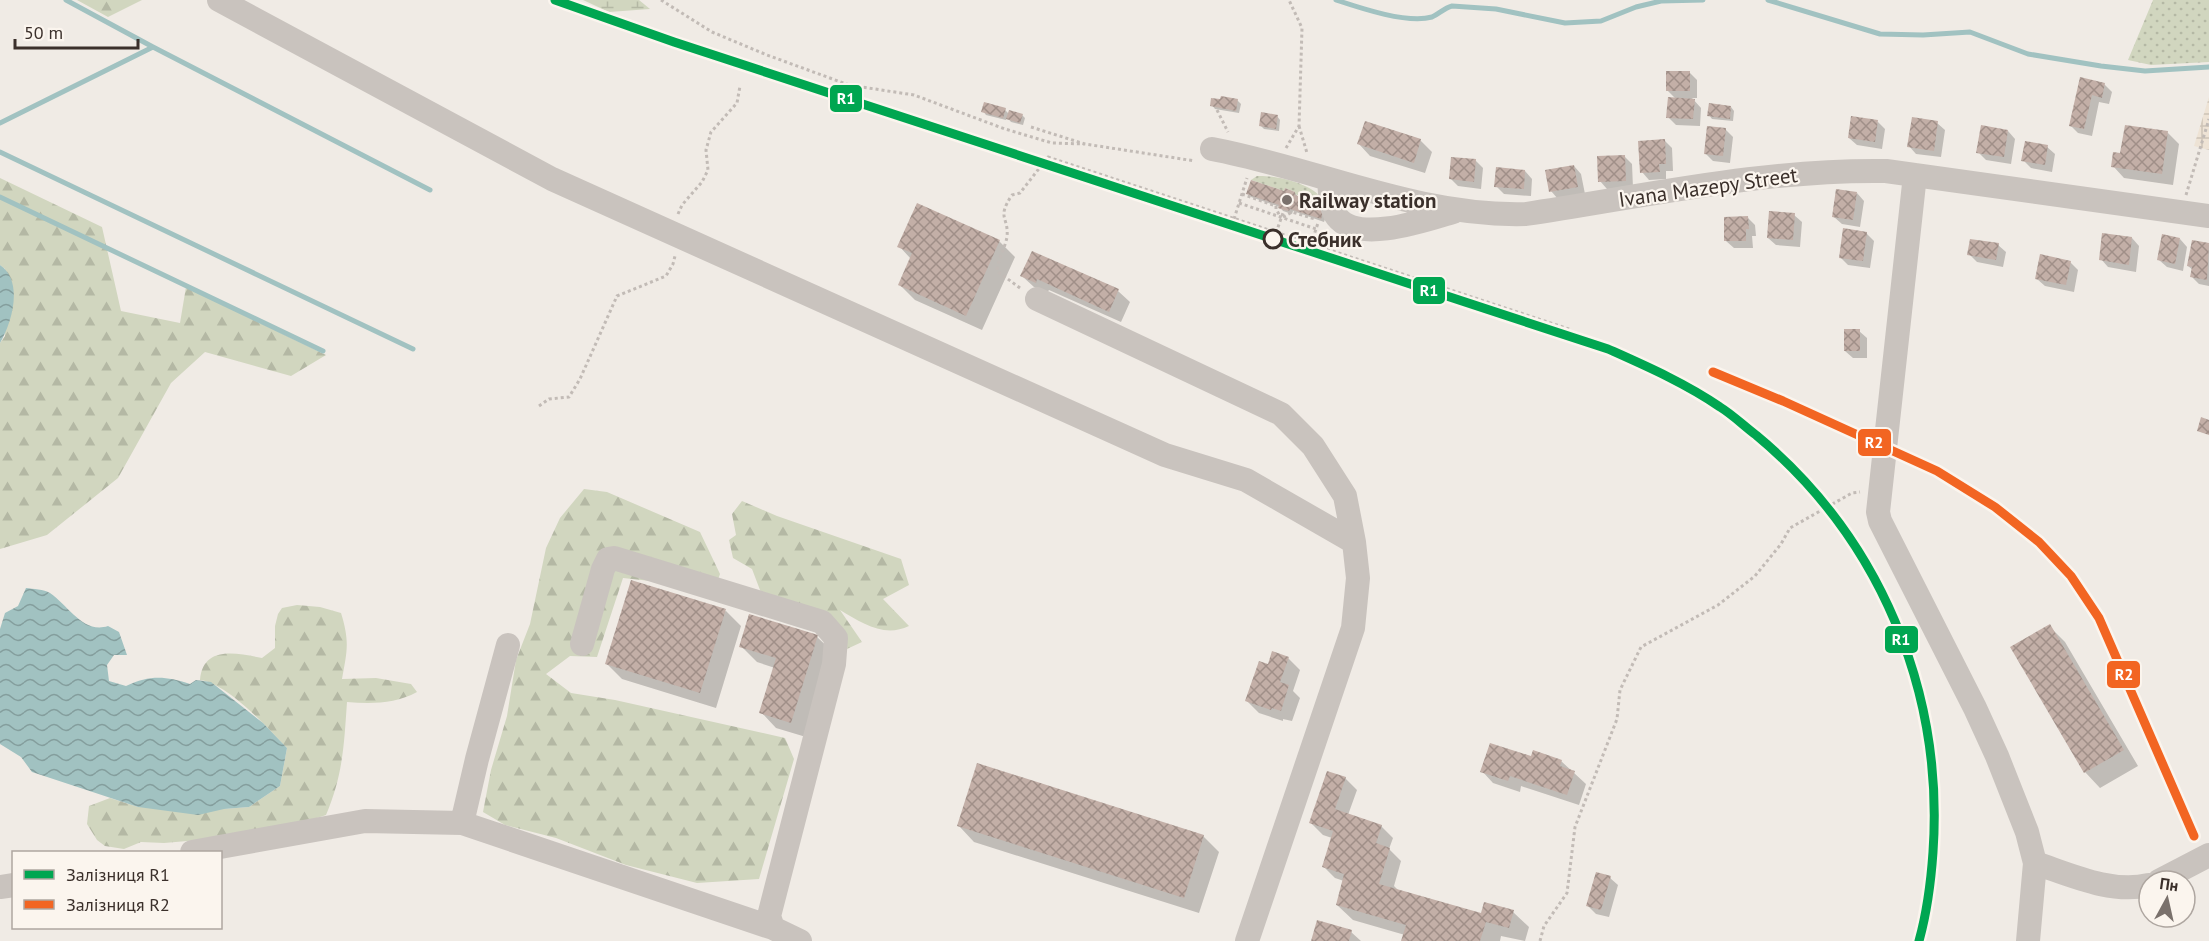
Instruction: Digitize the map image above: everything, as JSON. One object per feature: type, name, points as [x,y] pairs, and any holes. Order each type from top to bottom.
[{"type":"street","points":[[219,0],[552,179],[1165,455],[1246,480],[1354,542]]},
{"type":"street","name":"Ivana Mazepy Street","points":[[1208,156],[1274,165],[1426,205],[1498,215],[1527,214],[1785,174],[1841,170],[1886,171],[2209,216]]},
{"type":"street","points":[[1916,176],[1878,512],[1880,521],[1975,708],[2027,831],[2035,864],[2028,941]]},
{"type":"street","points":[[1329,180],[1335,215],[1352,227],[1366,229],[1410,225],[1458,211]]},
{"type":"street","points":[[1037,299],[1281,414],[1313,446],[1344,496],[1354,542],[1358,578],[1353,628],[1247,941]]},
{"type":"street","points":[[582,645],[603,570],[608,559],[614,558],[822,622],[836,638],[834,664],[769,916],[773,928]]},
{"type":"street","points":[[462,823],[508,645]]},
{"type":"street","points":[[198,851],[365,821],[462,823],[773,928],[800,941]]},
{"type":"street","points":[[2182,869],[2209,855]]},
{"type":"street","points":[[2035,864],[2101,884],[2120,888],[2137,888]]},
{"type":"path","points":[[661,0],[712,32],[767,56],[849,84],[914,95],[1005,129],[1052,143],[1208,156]]},
{"type":"path","points":[[1274,165],[1299,126],[1302,28],[1289,0]]},
{"type":"path","points":[[539,406],[549,399],[569,397],[580,379],[617,296],[666,276],[673,264],[678,242],[677,216],[682,205],[702,182],[708,170],[706,150],[711,132],[737,103],[740,86]]},
{"type":"path","points":[[2187,191],[2209,119]]},
{"type":"path","points":[[1031,127],[1085,144]]},
{"type":"path","points":[[1037,299],[1006,280],[997,271],[998,259],[1007,237],[1003,212],[1012,195],[1020,193],[1048,157],[1569,329]]},
{"type":"path","points":[[1234,219],[1247,178]]},
{"type":"path","points":[[1242,194],[1276,206],[1281,217]]},
{"type":"path","points":[[1256,209],[1259,200]]},
{"type":"path","points":[[1239,203],[1316,230]]},
{"type":"path","points":[[1276,232],[1284,210]]},
{"type":"path","points":[[1281,217],[1292,212],[1318,221],[1311,244]]},
{"type":"path","points":[[1301,224],[1304,216]]},
{"type":"path","points":[[1540,941],[1544,926],[1567,894],[1575,827],[1617,719],[1620,690],[1641,647],[1718,605],[1755,576],[1781,544],[1790,528],[1852,493],[1880,489]]},
{"type":"green space","points":[[77,0],[142,0],[108,17]]},
{"type":"green space","points":[[583,0],[639,0],[650,9],[609,12]]},
{"type":"green space","points":[[2153,0],[2209,0],[2209,62],[2151,65],[2128,60]]},
{"type":"green space","points":[[1257,176],[1285,179],[1306,186],[1315,191],[1326,205],[1285,188],[1284,191],[1251,180]]},
{"type":"green space","points":[[0,178],[102,227],[121,311],[180,323],[186,287],[326,355],[291,376],[205,352],[171,383],[118,478],[47,535],[0,549],[0,343],[5,336],[5,269],[0,265]]},
{"type":"green space","points":[[584,489],[607,492],[700,532],[720,574],[715,588],[623,578],[597,657],[570,656],[546,674],[571,693],[615,700],[785,738],[794,759],[759,879],[697,883],[626,865],[556,838],[505,825],[483,812],[491,770],[507,716],[516,660],[530,624],[546,548],[560,518]]},
{"type":"green space","points":[[742,501],[777,516],[901,559],[909,585],[883,599],[909,626],[882,630],[865,624],[840,610],[862,642],[836,654],[807,612],[765,603],[752,569],[733,558],[729,540],[736,535],[732,514]]},
{"type":"green space","points":[[297,605],[320,607],[341,613],[347,646],[342,679],[376,678],[411,684],[417,692],[400,699],[383,702],[347,702],[344,746],[339,773],[326,815],[287,828],[234,837],[164,843],[141,842],[124,849],[105,846],[97,840],[87,824],[89,806],[110,798],[138,807],[224,809],[249,807],[280,786],[287,748],[258,718],[234,698],[211,683],[200,680],[207,661],[214,656],[242,654],[262,658],[275,648],[275,626],[278,614],[282,608]]},
{"type":"shaded area","points":[[2209,97],[2209,150],[2194,146]]},
{"type":"water","points":[[0,265],[12,281],[14,302],[12,314],[0,343]]},
{"type":"water","points":[[26,588],[50,593],[84,623],[99,627],[108,626],[119,632],[127,655],[114,655],[107,665],[109,681],[126,686],[150,678],[173,679],[190,684],[196,680],[211,682],[263,723],[287,748],[280,786],[249,807],[224,809],[198,815],[138,807],[32,772],[21,757],[0,744],[0,629],[5,613],[18,606]]},
{"type":"building","points":[[1666,71],[1690,71],[1690,91],[1666,91]]},
{"type":"building","points":[[2080,77],[2105,83],[2102,98],[2092,95],[2084,129],[2069,126]]},
{"type":"building","points":[[1221,96],[1238,99],[1236,111],[1210,106],[1211,98],[1220,99]]},
{"type":"building","points":[[1668,97],[1695,99],[1693,119],[1666,118]]},
{"type":"building","points":[[984,102],[1006,108],[1003,118],[981,112]]},
{"type":"building","points":[[1709,103],[1731,106],[1730,119],[1707,116]]},
{"type":"building","points":[[1009,110],[1023,114],[1020,123],[1006,119]]},
{"type":"building","points":[[1261,112],[1278,115],[1276,129],[1259,126]]},
{"type":"building","points":[[1851,116],[1878,120],[1875,142],[1848,138]]},
{"type":"building","points":[[1912,117],[1938,121],[1934,151],[1907,147]]},
{"type":"building","points":[[1365,121],[1421,139],[1414,163],[1357,144]]},
{"type":"building","points":[[1981,125],[2008,130],[2004,157],[1976,153]]},
{"type":"building","points":[[2125,125],[2168,131],[2162,174],[2111,167],[2113,152],[2120,153]]},
{"type":"building","points":[[1707,126],[1726,128],[1723,156],[1704,154]]},
{"type":"building","points":[[1665,139],[1666,164],[1659,164],[1660,172],[1640,173],[1638,141]]},
{"type":"building","points":[[2025,141],[2048,145],[2045,165],[2021,161]]},
{"type":"building","points":[[1625,155],[1626,181],[1598,182],[1597,156]]},
{"type":"building","points":[[1451,157],[1476,159],[1474,182],[1449,179]]},
{"type":"building","points":[[1574,165],[1578,187],[1549,192],[1545,170]]},
{"type":"building","points":[[1496,167],[1525,170],[1524,189],[1494,187]]},
{"type":"building","name":"Railway station","points":[[1251,180],[1284,191],[1285,188],[1295,192],[1295,195],[1325,205],[1321,219],[1290,209],[1289,211],[1278,208],[1279,205],[1246,194]]},
{"type":"building","points":[[1836,189],[1857,192],[1853,220],[1832,217]]},
{"type":"building","points":[[917,203],[1000,240],[966,316],[898,285],[912,253],[897,247]]},
{"type":"building","points":[[1769,211],[1795,213],[1793,240],[1767,238]]},
{"type":"building","points":[[1748,216],[1749,229],[1746,229],[1746,241],[1724,241],[1724,217]]},
{"type":"building","points":[[1843,228],[1867,232],[1863,261],[1839,258]]},
{"type":"building","points":[[2102,233],[2132,237],[2129,265],[2099,260]]},
{"type":"building","points":[[2162,234],[2180,238],[2175,264],[2157,260]]},
{"type":"building","points":[[1970,239],[1999,243],[1996,260],[1967,255]]},
{"type":"building","points":[[2192,240],[2209,243],[2207,280],[2190,277],[2192,267],[2187,266]]},
{"type":"building","points":[[1032,251],[1119,289],[1109,312],[1037,279],[1036,283],[1020,276]]},
{"type":"building","points":[[2040,254],[2071,261],[2066,285],[2035,279]]},
{"type":"building","points":[[1844,329],[1860,329],[1860,351],[1844,351]]},
{"type":"building","points":[[2201,417],[2209,420],[2209,435],[2197,431]]},
{"type":"building","points":[[631,580],[726,609],[700,693],[605,664]]},
{"type":"building","points":[[749,614],[818,635],[791,723],[759,713],[776,658],[739,647]]},
{"type":"building","points":[[2050,624],[2124,750],[2084,773],[2010,647]]},
{"type":"building","points":[[1272,651],[1289,657],[1280,682],[1289,685],[1281,711],[1245,701],[1259,661],[1268,664]]},
{"type":"building","points":[[1490,743],[1531,756],[1533,750],[1562,760],[1560,766],[1575,771],[1567,795],[1510,776],[1508,781],[1480,772]]},
{"type":"building","points":[[977,763],[1204,835],[1184,898],[957,826]]},
{"type":"building","points":[[1327,771],[1346,777],[1335,809],[1382,825],[1376,843],[1390,848],[1379,884],[1481,913],[1484,902],[1514,910],[1509,928],[1486,922],[1480,941],[1401,941],[1406,925],[1336,905],[1344,874],[1322,867],[1333,831],[1309,823]]},
{"type":"building","points":[[1596,872],[1611,876],[1601,910],[1586,906]]},
{"type":"building","points":[[1317,920],[1352,930],[1349,941],[1311,941]]},
{"type":"waterway","points":[[66,0],[430,190]]},
{"type":"waterway","points":[[1336,0],[1397,17],[1422,19],[1432,17],[1452,6],[1496,9],[1565,23],[1601,21],[1636,7],[1661,1],[1703,0]]},
{"type":"waterway","points":[[1768,0],[1880,34],[1923,35],[1970,32],[2028,54],[2101,66],[2145,71],[2209,67]]},
{"type":"waterway","points":[[0,123],[153,47]]},
{"type":"waterway","points":[[0,152],[413,349]]},
{"type":"waterway","points":[[0,197],[323,351]]},
{"type":"rail line","name":"R1","points":[[555,0],[674,42],[1608,349],[1651,368],[1725,410],[1800,476],[1838,521],[1869,570],[1895,622],[1915,676],[1927,733],[1934,792],[1931,874],[1919,941]]},
{"type":"rail line","name":"R2","points":[[1713,372],[1937,471],[1995,507],[2039,542],[2071,576],[2099,618],[2194,836]]},
{"type":"place","name":"Railway station","points":[[1287,200]]},
{"type":"place","name":"Стебник","points":[[1273,239]]}]
